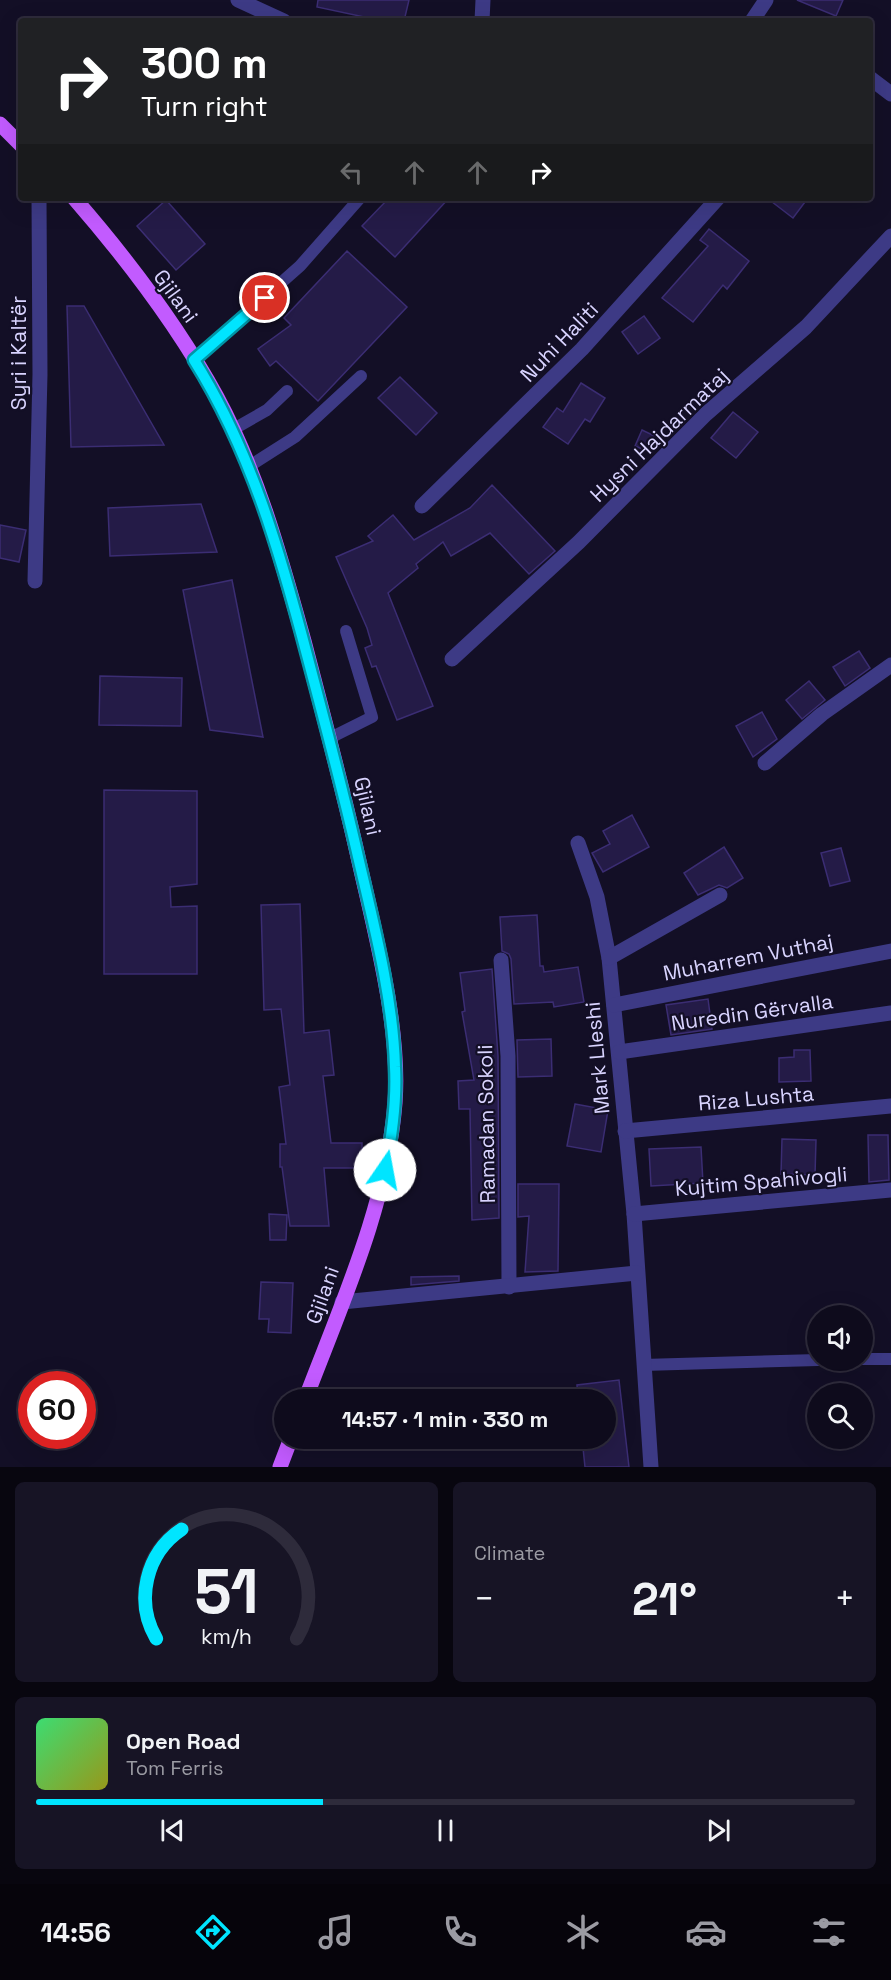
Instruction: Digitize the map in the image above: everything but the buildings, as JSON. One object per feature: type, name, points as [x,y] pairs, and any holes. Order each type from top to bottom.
[{"type":"main road","points":[[0,124],[18,142]]},
{"type":"main road","name":"Gjilani","points":[[76,201],[149,293],[194,360],[217,397],[248,467],[277,547],[330,738],[377,945],[392,1029],[395,1066],[392,1137],[385,1170],[342,1302],[309,1389]]},
{"type":"main road","points":[[280,1467],[287,1449]]},
{"type":"street","points":[[238,0],[277,18]]},
{"type":"street","points":[[482,18],[483,0]]},
{"type":"street","points":[[754,18],[766,0]]},
{"type":"street","points":[[873,80],[891,94]]},
{"type":"street","name":"Syri i Kaltër","points":[[35,581],[40,374],[39,201]]},
{"type":"street","name":"Nuhi Haliti","points":[[422,506],[582,349],[715,201]]},
{"type":"street","name":"Hysni Hajdarmataj","points":[[452,659],[579,542],[706,414],[806,327],[891,236]]},
{"type":"street","points":[[765,763],[822,714],[891,665]]},
{"type":"street","name":"Mark Lleshi","points":[[578,843],[597,897],[609,958],[634,1214],[637,1273]]},
{"type":"street","points":[[609,958],[720,895]]},
{"type":"street","name":"Muharrem Vuthaj","points":[[614,1005],[891,951]]},
{"type":"street","name":"Ramadan Sokoli","points":[[501,960],[508,1056],[509,1287]]},
{"type":"street","name":"Nuredin Gërvalla","points":[[619,1052],[891,1013]]},
{"type":"street","name":"Riza Lushta","points":[[625,1131],[891,1106]]},
{"type":"street","name":"Kujtim Spahivogli","points":[[634,1214],[891,1190]]},
{"type":"street","points":[[342,1302],[637,1273],[651,1467]]},
{"type":"lane","points":[[194,360],[300,266],[357,201]]},
{"type":"lane","points":[[248,467],[295,437],[361,376]]},
{"type":"lane","points":[[232,430],[267,410],[287,391]]},
{"type":"lane","points":[[330,738],[372,717],[346,631]]},
{"type":"lane","points":[[873,1359],[891,1359]]},
{"type":"lane","points":[[643,1365],[807,1360]]},
{"type":"route","points":[[265,298],[194,360],[217,397],[260,497],[296,611],[339,775],[377,945],[392,1029],[395,1100],[392,1137],[385,1170]]}]
